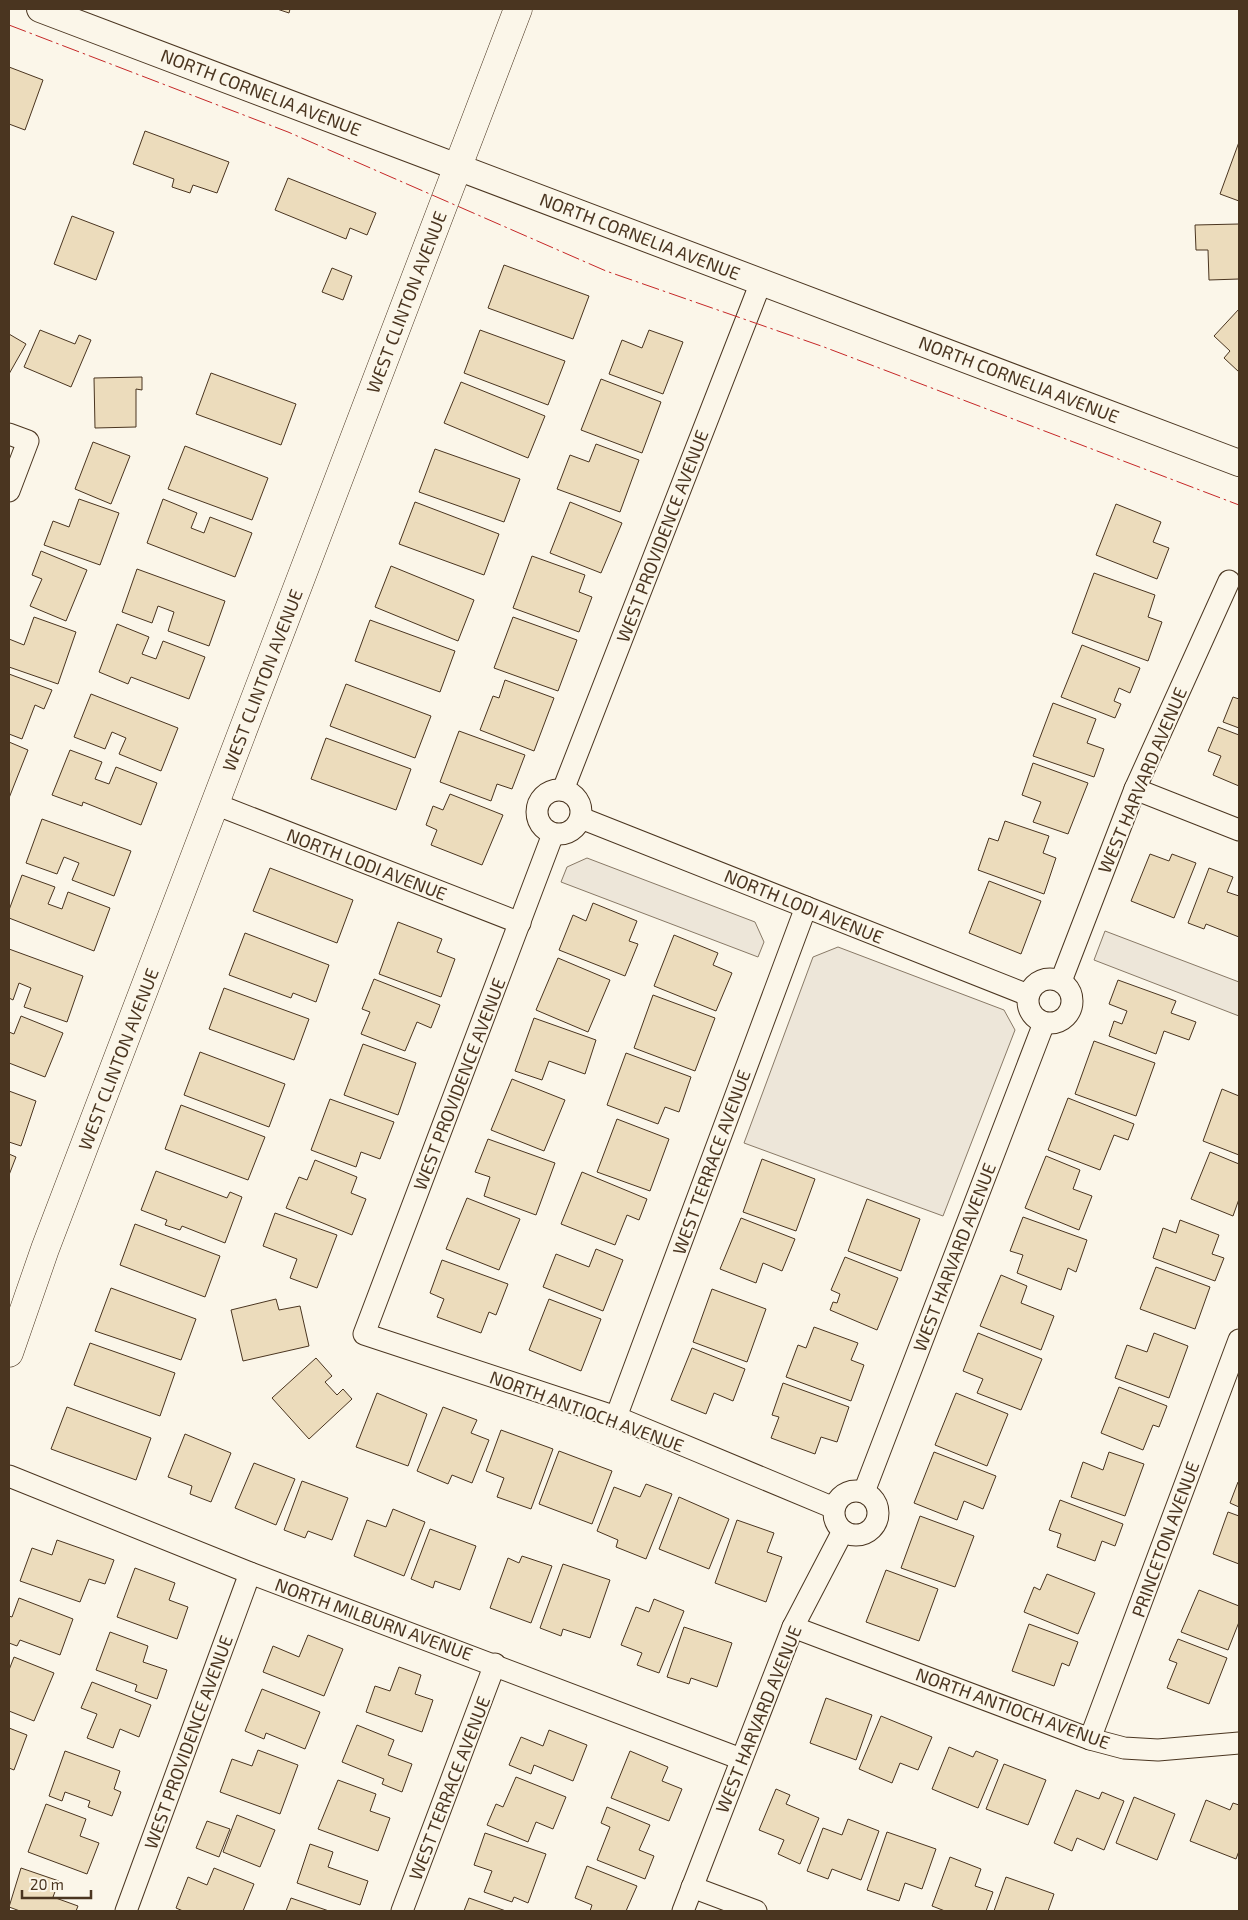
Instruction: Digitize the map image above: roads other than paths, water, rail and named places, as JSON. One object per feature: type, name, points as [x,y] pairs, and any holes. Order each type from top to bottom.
[{"type":"main road","name":"WEST CLINTON AVENUE","points":[[9,1353],[45,1249],[518,9]]},
{"type":"street","name":"NORTH CORNELIA AVENUE","points":[[40,9],[1239,463]]},
{"type":"street","name":"WEST PROVIDENCE AVENUE","points":[[563,790],[761,282]]},
{"type":"street","points":[[9,491],[18,437]]},
{"type":"street","name":"WEST HARVARD AVENUE","points":[[1061,981],[1135,789],[1229,581]]},
{"type":"street","points":[[1135,789],[1239,830]]},
{"type":"street","points":[[563,790],[576,797],[582,811],[581,818],[578,825],[567,833],[554,834],[541,826],[536,811],[538,804],[548,792],[563,790]]},
{"type":"street","name":"NORTH LODI AVENUE","points":[[214,804],[520,923]]},
{"type":"street","name":"NORTH LODI AVENUE","points":[[581,818],[1028,995]]},
{"type":"street","name":"WEST PROVIDENCE AVENUE","points":[[364,1334],[554,834]]},
{"type":"street","name":"WEST TERRACE AVENUE","points":[[616,1417],[806,907]]},
{"type":"street","points":[[1054,978],[1061,981],[1071,991],[1072,998],[1069,1012],[1058,1022],[1044,1023],[1038,1020],[1028,1009],[1028,995],[1035,983],[1041,980],[1054,978]]},
{"type":"street","name":"WEST HARVARD AVENUE","points":[[864,1492],[1044,1023]]},
{"type":"street","name":"NORTH ANTIOCH AVENUE","points":[[364,1334],[616,1417],[834,1508]]},
{"type":"street","name":"PRINCETON AVENUE","points":[[1090,1739],[1239,1340]]},
{"type":"street","name":"NORTH MILBURN AVENUE","points":[[9,1476],[250,1573],[495,1664],[741,1759]]},
{"type":"street","points":[[858,1490],[864,1492],[876,1502],[878,1509],[876,1524],[864,1534],[850,1535],[843,1532],[835,1521],[834,1508],[840,1496],[845,1493],[858,1490]]},
{"type":"street","name":"WEST HARVARD AVENUE","points":[[683,1911],[793,1627],[843,1532]]},
{"type":"street","name":"WEST PROVIDENCE AVENUE","points":[[126,1911],[250,1573]]},
{"type":"street","name":"NORTH ANTIOCH AVENUE","points":[[793,1627],[1090,1739],[1124,1748],[1158,1750],[1239,1743]]},
{"type":"street","name":"WEST TERRACE AVENUE","points":[[402,1911],[495,1664]]},
{"type":"street","points":[[692,1887],[756,1911]]}]
